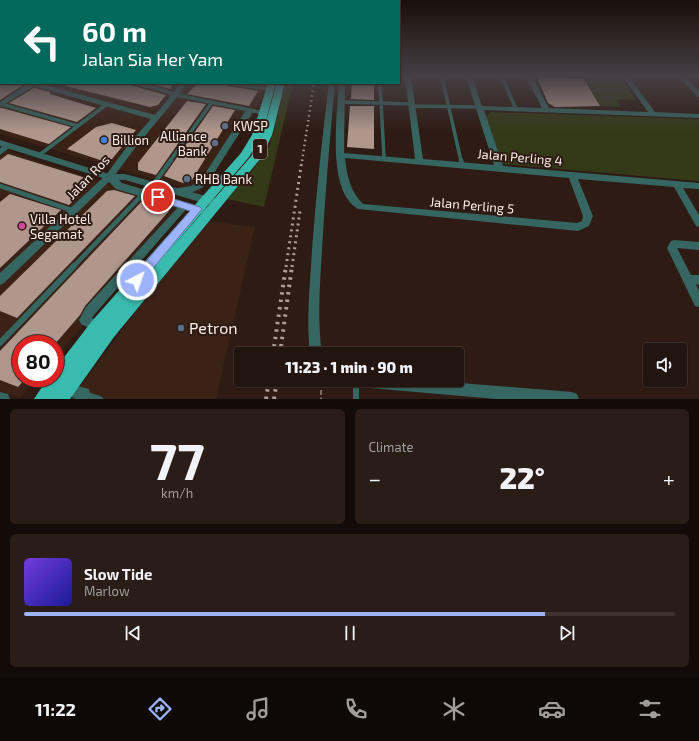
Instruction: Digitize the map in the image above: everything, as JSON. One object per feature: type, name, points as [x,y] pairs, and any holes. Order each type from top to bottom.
[{"type":"highway","name":"1","points":[[42,399],[97,326],[203,206],[250,149],[269,96]]},
{"type":"highway","name":"1","points":[[64,394],[203,206],[257,156],[267,135],[278,96]]},
{"type":"street","points":[[1,104],[15,96]]},
{"type":"street","points":[[76,96],[157,118]]},
{"type":"street","name":"Jalan Ros","points":[[0,280],[110,177],[132,146],[176,96]]},
{"type":"street","points":[[315,347],[313,336],[313,306],[321,184],[331,96]]},
{"type":"street","name":"Jalan Perling 5","points":[[341,96],[339,155],[348,192],[352,201],[361,207],[578,227],[586,223],[588,216],[572,175]]},
{"type":"street","points":[[411,96],[419,161]]},
{"type":"street","points":[[476,96],[499,168]]},
{"type":"street","points":[[539,96],[546,109]]},
{"type":"street","points":[[640,96],[653,114]]},
{"type":"street","points":[[480,107],[699,116]]},
{"type":"street","points":[[175,191],[191,190],[199,187],[204,182],[250,112]]},
{"type":"street","points":[[0,152],[4,145],[110,177],[125,177],[175,191],[203,206]]},
{"type":"street","name":"Jalan Perling 4","points":[[339,155],[384,157],[699,186]]},
{"type":"street","points":[[110,177],[119,186],[203,206]]},
{"type":"street","points":[[676,183],[698,220]]},
{"type":"street","points":[[699,246],[674,244],[672,246],[699,302]]},
{"type":"street","points":[[687,279],[699,280]]},
{"type":"street","points":[[410,387],[488,395],[572,399]]},
{"type":"street","points":[[64,394],[82,396]]},
{"type":"lane","points":[[176,96],[245,108],[250,112],[264,113]]},
{"type":"lane","points":[[381,96],[384,157]]},
{"type":"lane","points":[[446,96],[462,164]]},
{"type":"lane","points":[[510,96],[516,109]]},
{"type":"lane","points":[[153,185],[212,102]]},
{"type":"lane","points":[[341,102],[480,107]]},
{"type":"lane","points":[[1,104],[78,126]]},
{"type":"lane","points":[[38,156],[107,104]]},
{"type":"lane","points":[[0,186],[74,211]]},
{"type":"lane","points":[[0,344],[144,193]]},
{"type":"lane","points":[[353,387],[356,399]]},
{"type":"lane","points":[[82,396],[100,399]]},
{"type":"shaded area","points":[[0,96],[261,96],[257,107],[199,193],[0,134]]},
{"type":"shaded area","points":[[0,148],[184,210],[64,348],[64,335],[12,335],[12,387],[29,387],[20,398],[0,391]]},
{"type":"shaded area","points":[[210,221],[255,227],[216,399],[71,399],[159,280]]},
{"type":"green space","points":[[283,96],[290,96],[264,207],[227,199],[255,167],[269,147]]},
{"type":"green space","points":[[594,96],[633,96],[636,100],[617,99],[621,107],[600,106]]},
{"type":"green space","points":[[490,112],[699,119],[699,181],[502,164],[486,116]]},
{"type":"building","points":[[0,96],[7,96],[0,100]]},
{"type":"building","points":[[21,96],[55,96],[96,108],[77,122],[9,103]]},
{"type":"building","points":[[104,96],[166,96],[158,105],[150,107]]},
{"type":"building","points":[[195,96],[255,96],[249,106]]},
{"type":"building","points":[[351,96],[374,96],[374,100],[351,99]]},
{"type":"building","points":[[545,96],[594,96],[600,106],[555,107],[548,103]]},
{"type":"building","points":[[187,101],[206,104],[156,175],[138,170],[138,163]]},
{"type":"building","points":[[213,106],[235,110],[192,180],[183,183],[164,176]]},
{"type":"building","points":[[350,106],[374,106],[374,149],[347,147]]},
{"type":"building","points":[[0,108],[71,127],[49,144],[0,129]]},
{"type":"building","name":"Billion","points":[[112,123],[136,130],[112,159],[103,161],[67,149],[96,127]]},
{"type":"building","points":[[8,154],[89,179],[90,184],[69,205],[0,182],[0,160]]},
{"type":"building","points":[[114,190],[135,196],[17,318],[0,311],[0,296],[107,191]]},
{"type":"building","name":"Villa Hotel Segamat","points":[[10,194],[61,210],[0,268],[0,202]]},
{"type":"building","points":[[144,199],[168,206],[169,211],[85,306],[80,315],[63,335],[15,335]]},
{"type":"building","points":[[12,338],[12,385],[0,380],[0,351]]},
{"type":"railway","points":[[302,161],[312,96]]},
{"type":"railway","points":[[286,267],[302,160]]},
{"type":"railway","points":[[292,267],[300,211]]},
{"type":"railway","points":[[274,347],[286,266]]},
{"type":"railway","points":[[281,347],[292,266]]},
{"type":"railway","points":[[266,399],[268,387]]},
{"type":"railway","points":[[274,399],[276,387]]},
{"type":"place","name":"KWSP","points":[[225,126]]},
{"type":"place","name":"Billion","points":[[104,140]]},
{"type":"place","name":"Alliance Bank","points":[[215,143]]},
{"type":"place","name":"RHB Bank","points":[[187,179]]},
{"type":"place","name":"Villa Hotel Segamat","points":[[22,226]]},
{"type":"place","name":"Petron","points":[[181,328]]},
{"type":"route","points":[[137,280],[197,209],[158,197]]}]
